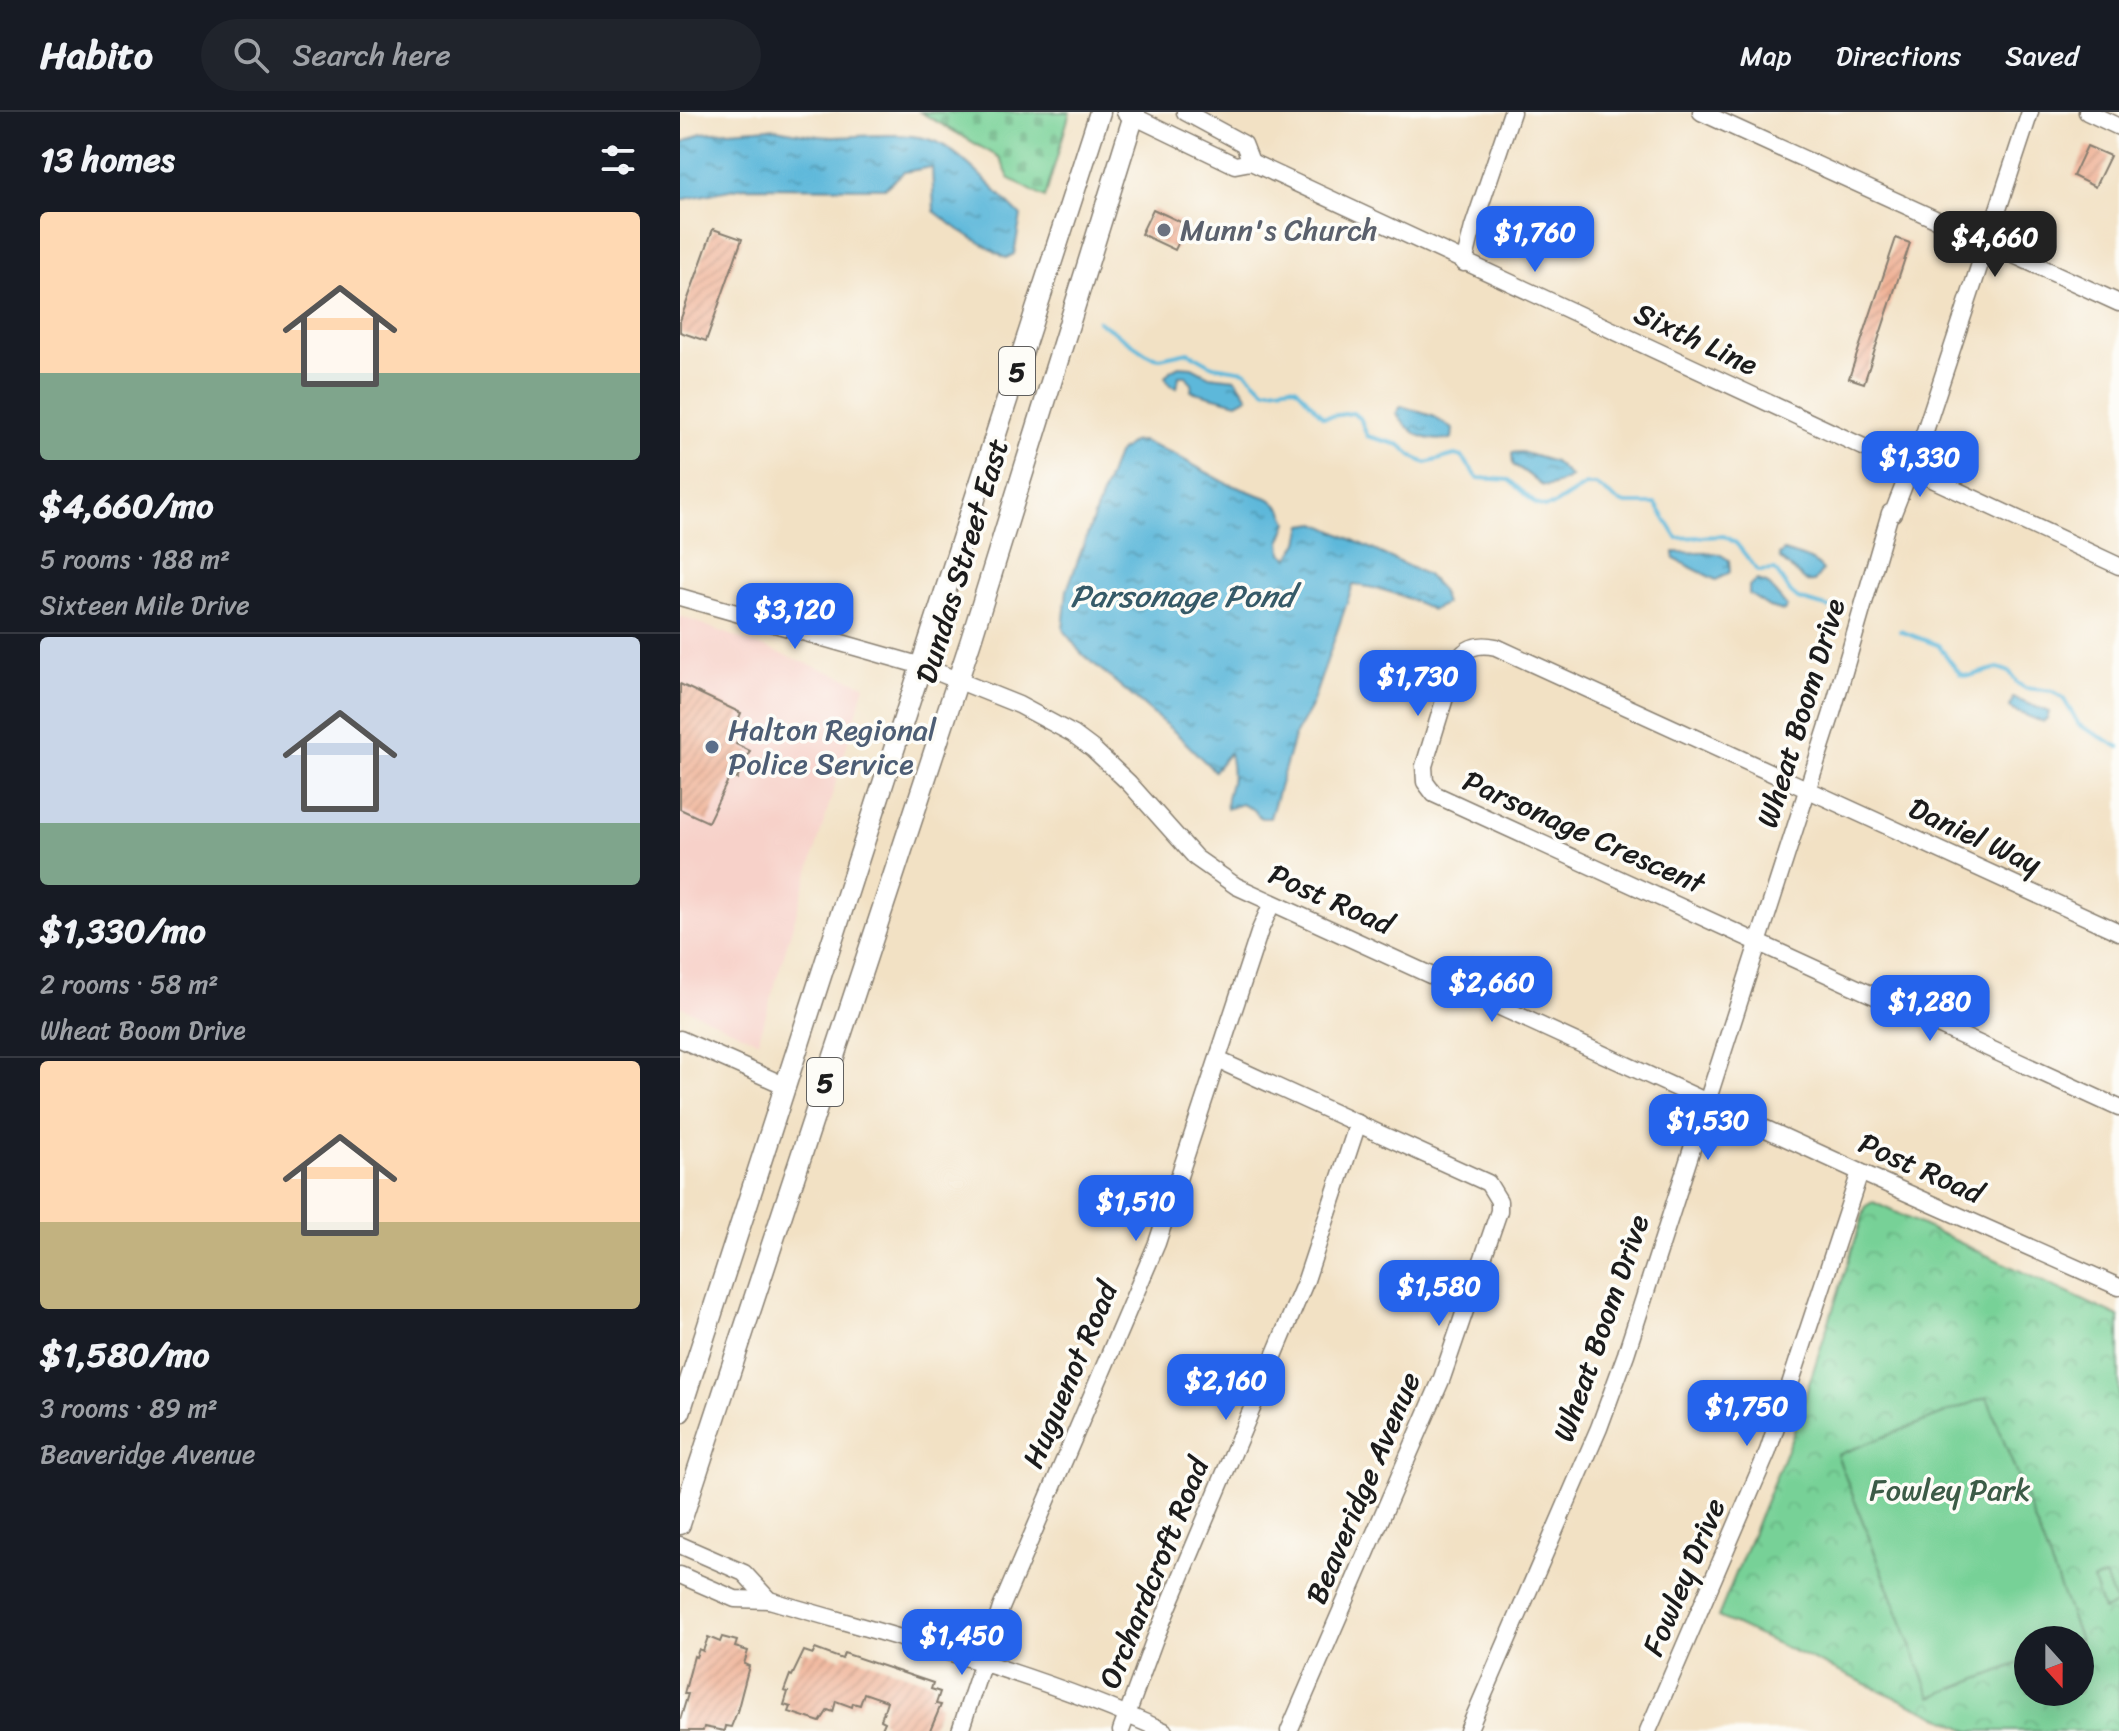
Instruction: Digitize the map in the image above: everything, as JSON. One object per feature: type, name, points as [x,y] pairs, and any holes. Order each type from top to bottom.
[{"type":"main road","name":"Dundas Street East","points":[[680,1412],[1100,112]]},
{"type":"main road","name":"Dundas Street East","points":[[680,1524],[957,681],[1131,114]]},
{"type":"street","name":"Sixth Line","points":[[1185,112],[1244,144],[1251,162]]},
{"type":"street","points":[[1464,263],[1512,112]]},
{"type":"street","points":[[1701,112],[2119,303]]},
{"type":"street","name":"Wheat Boom Drive","points":[[1468,1731],[1599,1428],[1626,1354],[1808,790],[1864,610],[1874,567],[1878,566],[1895,515],[1893,513],[1924,434],[2030,112]]},
{"type":"street","points":[[2087,112],[2119,127]]},
{"type":"street","name":"Sixth Line","points":[[1131,114],[1235,165],[1251,162],[2119,566]]},
{"type":"street","name":"Post Road","points":[[680,597],[922,666],[1019,705],[1073,734],[1129,783],[1196,858],[1225,879],[1860,1172],[2119,1287]]},
{"type":"street","name":"Parsonage Crescent","points":[[1758,942],[1444,800],[1428,788],[1423,775],[1424,766],[1455,665],[1470,647],[1496,647],[1808,790]]},
{"type":"street","name":"Daniel Way","points":[[1808,790],[2119,932]]},
{"type":"street","name":"Huguenot Road","points":[[960,1731],[1005,1599],[1157,1243],[1260,930],[1272,903]]},
{"type":"street","points":[[1758,942],[2119,1108]]},
{"type":"street","points":[[680,1039],[786,1086]]},
{"type":"street","name":"Beaveridge Avenue","points":[[1218,1060],[1488,1183],[1499,1201],[1499,1211],[1442,1378],[1289,1731]]},
{"type":"street","name":"Orchardcroft Road","points":[[1121,1731],[1154,1641],[1306,1280],[1358,1123]]},
{"type":"street","name":"Fowley Drive","points":[[1648,1731],[1768,1451],[1860,1172]]},
{"type":"street","points":[[680,1545],[744,1573],[769,1600]]},
{"type":"street","points":[[680,1575],[735,1599],[769,1600],[983,1663],[1127,1714],[1164,1731]]},
{"type":"shaded area","points":[[680,616],[865,685],[758,1041],[680,1006]]},
{"type":"green space","points":[[920,112],[1070,112],[1045,198],[1009,178],[1000,158]]},
{"type":"green space","name":"Fowley Park","points":[[1873,1202],[2119,1317],[2119,1731],[1970,1731],[1718,1617],[1792,1437],[1866,1206]]},
{"type":"green space","points":[[1987,1397],[2075,1626],[2014,1626],[2014,1665],[1931,1697],[1837,1455]]},
{"type":"green space","points":[[2105,1576],[2116,1605],[2103,1610],[2093,1581]]},
{"type":"water","points":[[770,128],[832,137],[914,136],[937,142],[969,165],[1021,216],[1014,254],[1006,258],[934,211],[932,167],[904,172],[885,188],[744,187],[680,200],[680,144],[701,133]]},
{"type":"water","points":[[1179,366],[1192,367],[1209,376],[1236,379],[1248,397],[1237,403],[1191,391],[1192,384],[1186,376],[1179,376],[1177,388],[1170,385],[1165,377]]},
{"type":"water","points":[[1401,406],[1432,416],[1453,429],[1452,439],[1420,436],[1396,414]]},
{"type":"water","name":"Parsonage Pond","points":[[1141,441],[1175,455],[1226,483],[1270,499],[1282,509],[1288,522],[1281,540],[1282,553],[1289,558],[1299,542],[1303,525],[1317,523],[1427,575],[1441,590],[1445,604],[1432,610],[1393,593],[1353,585],[1311,707],[1295,734],[1270,818],[1261,818],[1241,804],[1227,809],[1232,775],[1229,753],[1214,771],[1178,735],[1080,652],[1063,629],[1067,590],[1117,454],[1132,442]]},
{"type":"water","points":[[1521,452],[1554,462],[1571,477],[1551,486],[1540,484],[1513,465],[1512,453]]},
{"type":"water","points":[[1784,551],[1810,560],[1823,570],[1814,582],[1807,582],[1780,559],[1779,555]]},
{"type":"water","points":[[1674,552],[1719,554],[1729,560],[1730,572],[1716,580],[1674,559]]},
{"type":"water","points":[[1757,580],[1767,583],[1787,607],[1784,611],[1769,607],[1749,594],[1749,586]]},
{"type":"water","points":[[2013,698],[2049,712],[2047,719],[2043,722],[2014,711],[2010,707]]},
{"type":"building","points":[[2087,146],[2110,156],[2095,187],[2073,176]]},
{"type":"building","name":"Munn's Church","points":[[1153,209],[1187,225],[1175,250],[1141,234]]},
{"type":"building","points":[[713,229],[742,239],[706,341],[680,332],[680,321]]},
{"type":"building","points":[[1896,238],[1910,243],[1864,383],[1849,378]]},
{"type":"building","name":"Halton Regional Police Service","points":[[680,684],[741,713],[736,725],[744,729],[736,744],[750,751],[737,779],[730,776],[708,822],[680,809]]},
{"type":"building","points":[[708,1637],[720,1642],[722,1637],[737,1641],[735,1647],[748,1651],[744,1664],[749,1666],[737,1712],[731,1727],[725,1726],[724,1731],[704,1727],[703,1731],[680,1731],[688,1694],[684,1694],[694,1656],[699,1649],[703,1651]]},
{"type":"building","points":[[815,1649],[842,1659],[844,1653],[933,1683],[931,1689],[940,1692],[936,1704],[941,1705],[930,1731],[881,1731],[887,1701],[864,1693],[860,1705],[853,1703],[852,1707],[836,1701],[833,1712],[828,1710],[820,1722],[789,1712],[791,1707],[784,1705],[788,1692],[784,1691],[790,1675],[804,1651],[813,1654]]},
{"type":"waterway","points":[[1098,321],[1150,356],[1160,358],[1188,352],[1213,366],[1245,371],[1265,390],[1297,388],[1323,417],[1353,413],[1361,420],[1367,436],[1400,445],[1426,463],[1455,455],[1462,457],[1478,478],[1509,480],[1536,504],[1544,507],[1554,505],[1586,485],[1596,485],[1625,504],[1656,504],[1677,538],[1724,536],[1736,543],[1758,571],[1775,570],[1798,599],[1830,608]]},
{"type":"waterway","points":[[1900,631],[1938,645],[1960,674],[1969,676],[1998,668],[2010,672],[2017,683],[2025,688],[2053,691],[2063,698],[2079,725],[2119,747]]},
{"type":"place","name":"Munn's Church","points":[[1164,230]]},
{"type":"place","name":"Halton Regional Police Service","points":[[712,747]]}]
